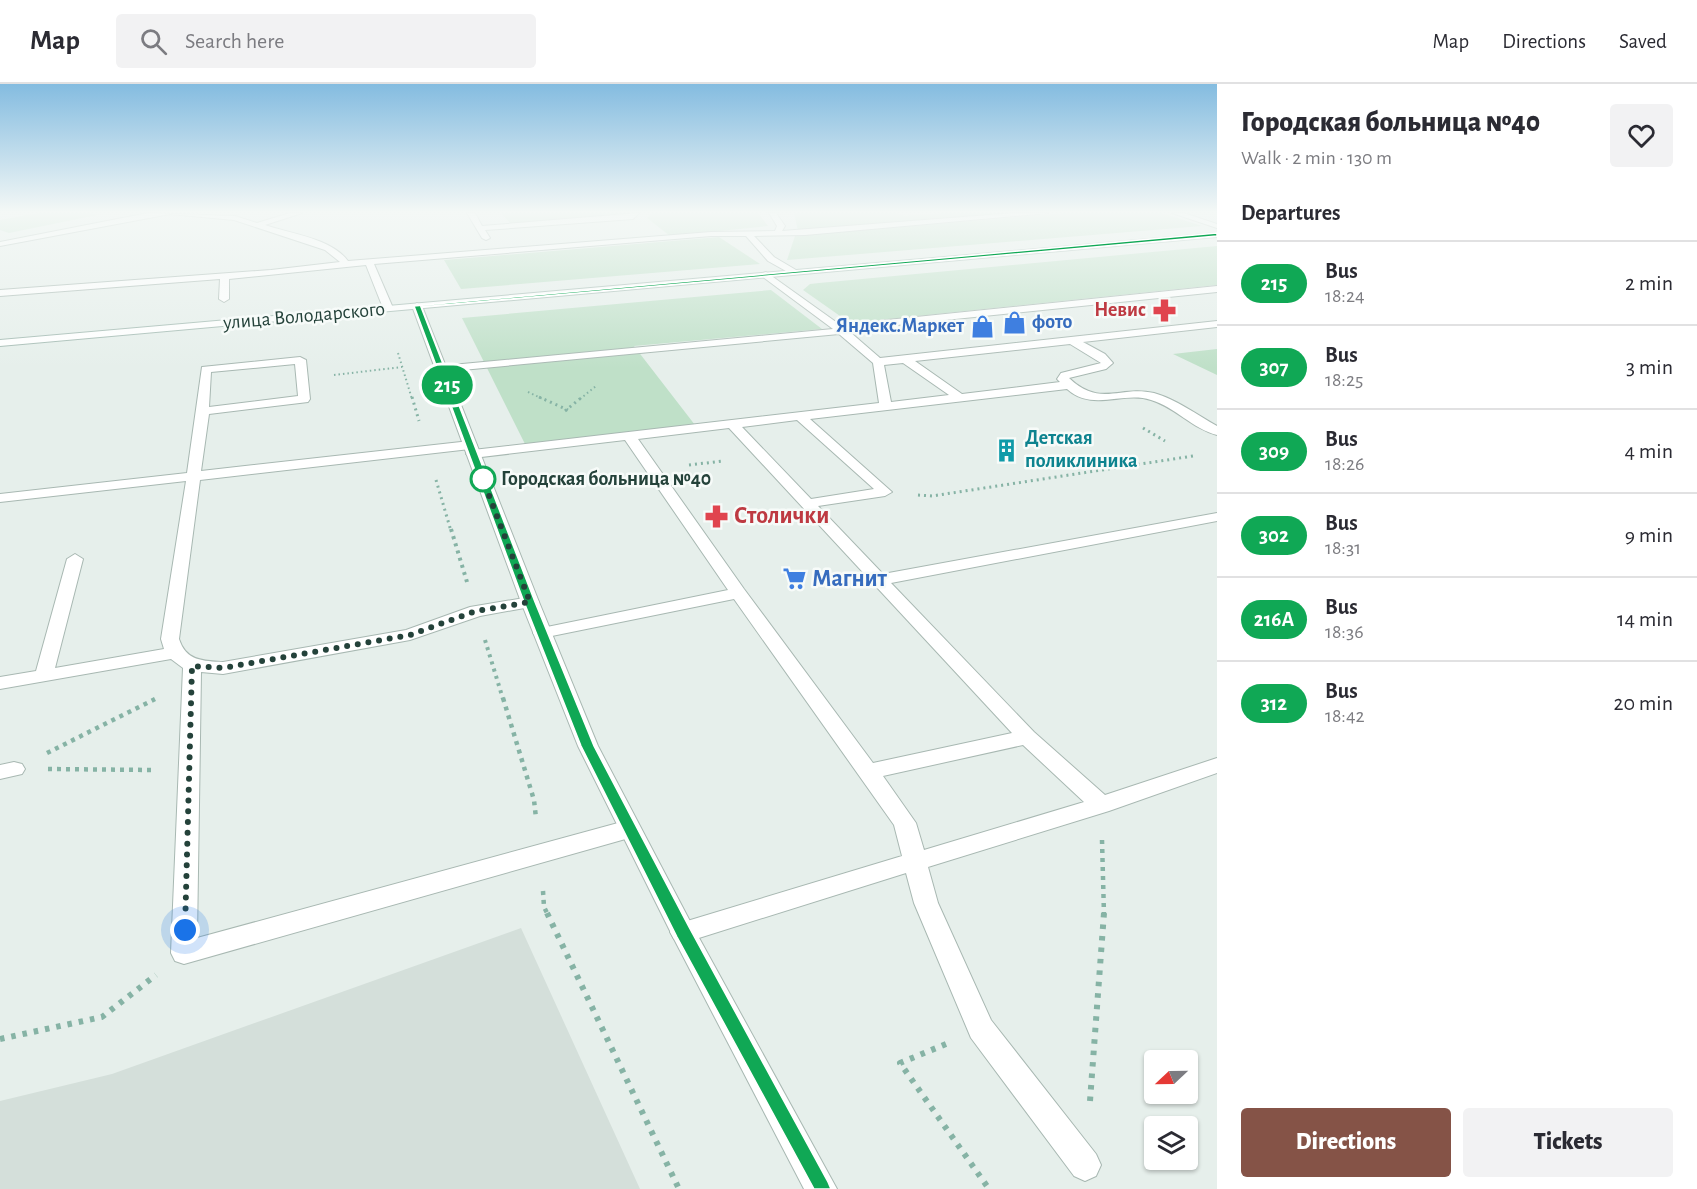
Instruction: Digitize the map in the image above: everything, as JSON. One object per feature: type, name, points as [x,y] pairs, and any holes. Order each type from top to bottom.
[{"type":"main road","points":[[0,293],[340,265]]},
{"type":"main road","points":[[370,265],[388,308]]},
{"type":"main road","points":[[780,265],[793,272]]},
{"type":"main road","name":"улица Володарского","points":[[0,343],[878,265]]},
{"type":"main road","points":[[766,275],[842,331],[878,362],[885,405]]},
{"type":"main road","points":[[224,299],[225,276]]},
{"type":"main road","points":[[441,369],[842,331],[887,323],[1217,289]]},
{"type":"main road","points":[[417,306],[542,633],[588,746],[683,932],[821,1189]]},
{"type":"main road","points":[[878,362],[1217,324]]},
{"type":"main road","points":[[1071,340],[1101,356],[1107,363],[1102,367],[1065,375],[1063,379],[1068,385],[1091,399],[1151,396],[1217,431]]},
{"type":"main road","points":[[905,359],[959,397]]},
{"type":"main road","points":[[203,411],[304,399],[300,360],[206,369],[203,411],[170,639],[174,653],[192,673],[184,953],[629,829]]},
{"type":"main road","points":[[0,498],[427,450],[513,450],[1068,385]]},
{"type":"main road","points":[[801,417],[885,492]]},
{"type":"main road","points":[[733,425],[1027,737],[1101,805]]},
{"type":"main road","points":[[629,436],[738,594],[906,823],[926,903],[981,1029],[1085,1165]]},
{"type":"main road","points":[[805,504],[885,492]]},
{"type":"main road","points":[[878,580],[1217,517]]},
{"type":"main road","points":[[44,675],[75,559]]},
{"type":"main road","points":[[542,633],[738,594]]},
{"type":"main road","points":[[192,673],[410,635],[476,611],[530,602]]},
{"type":"main road","points":[[0,683],[174,653]]},
{"type":"main road","points":[[868,772],[1027,737]]},
{"type":"main road","points":[[683,932],[1101,805],[1217,765]]},
{"type":"path","points":[[397,349],[534,800],[544,907],[679,1189]]},
{"type":"path","points":[[513,450],[616,370],[628,352]]},
{"type":"path","points":[[479,366],[482,372],[629,436]]},
{"type":"path","points":[[302,378],[402,368]]},
{"type":"path","points":[[1091,399],[1174,446]]},
{"type":"path","points":[[885,492],[932,496],[1194,457],[1184,452]]},
{"type":"path","points":[[653,470],[760,456]]},
{"type":"path","points":[[7,770],[192,673]]},
{"type":"path","points":[[7,770],[189,771]]},
{"type":"path","points":[[1085,1165],[1104,913],[1101,805]]},
{"type":"path","points":[[0,1040],[102,1017],[184,953]]},
{"type":"path","points":[[981,1029],[900,1064],[989,1189]]},
{"type":"shaded area","points":[[521,928],[640,1189],[0,1189],[0,1101],[112,1074]]},
{"type":"green space","points":[[447,265],[753,265],[461,289]]},
{"type":"green space","points":[[1017,265],[1217,265],[1217,285],[850,323],[803,290],[810,284]]},
{"type":"green space","points":[[771,290],[822,329],[634,346],[695,425],[525,444],[462,318]]},
{"type":"green space","points":[[1217,349],[1217,375],[1173,354]]},
{"type":"bus line","name":"215","points":[[821,1189],[683,932],[588,746],[530,602],[417,306],[884,265]]},
{"type":"place","name":"Невис","points":[[1164,310]]},
{"type":"place","name":"фото","points":[[1014,322]]},
{"type":"place","name":"Яндекс.Маркет","points":[[982,326]]},
{"type":"place","name":"Детская поликлиника","points":[[1007,450]]},
{"type":"place","name":"Городская больница №40","points":[[483,479]]},
{"type":"place","name":"Столички","points":[[716,516]]},
{"type":"place","name":"Магнит","points":[[794,579]]},
{"type":"route","points":[[185,930],[192,666],[223,668],[410,635],[476,611],[530,602],[480,472],[483,479]]}]
